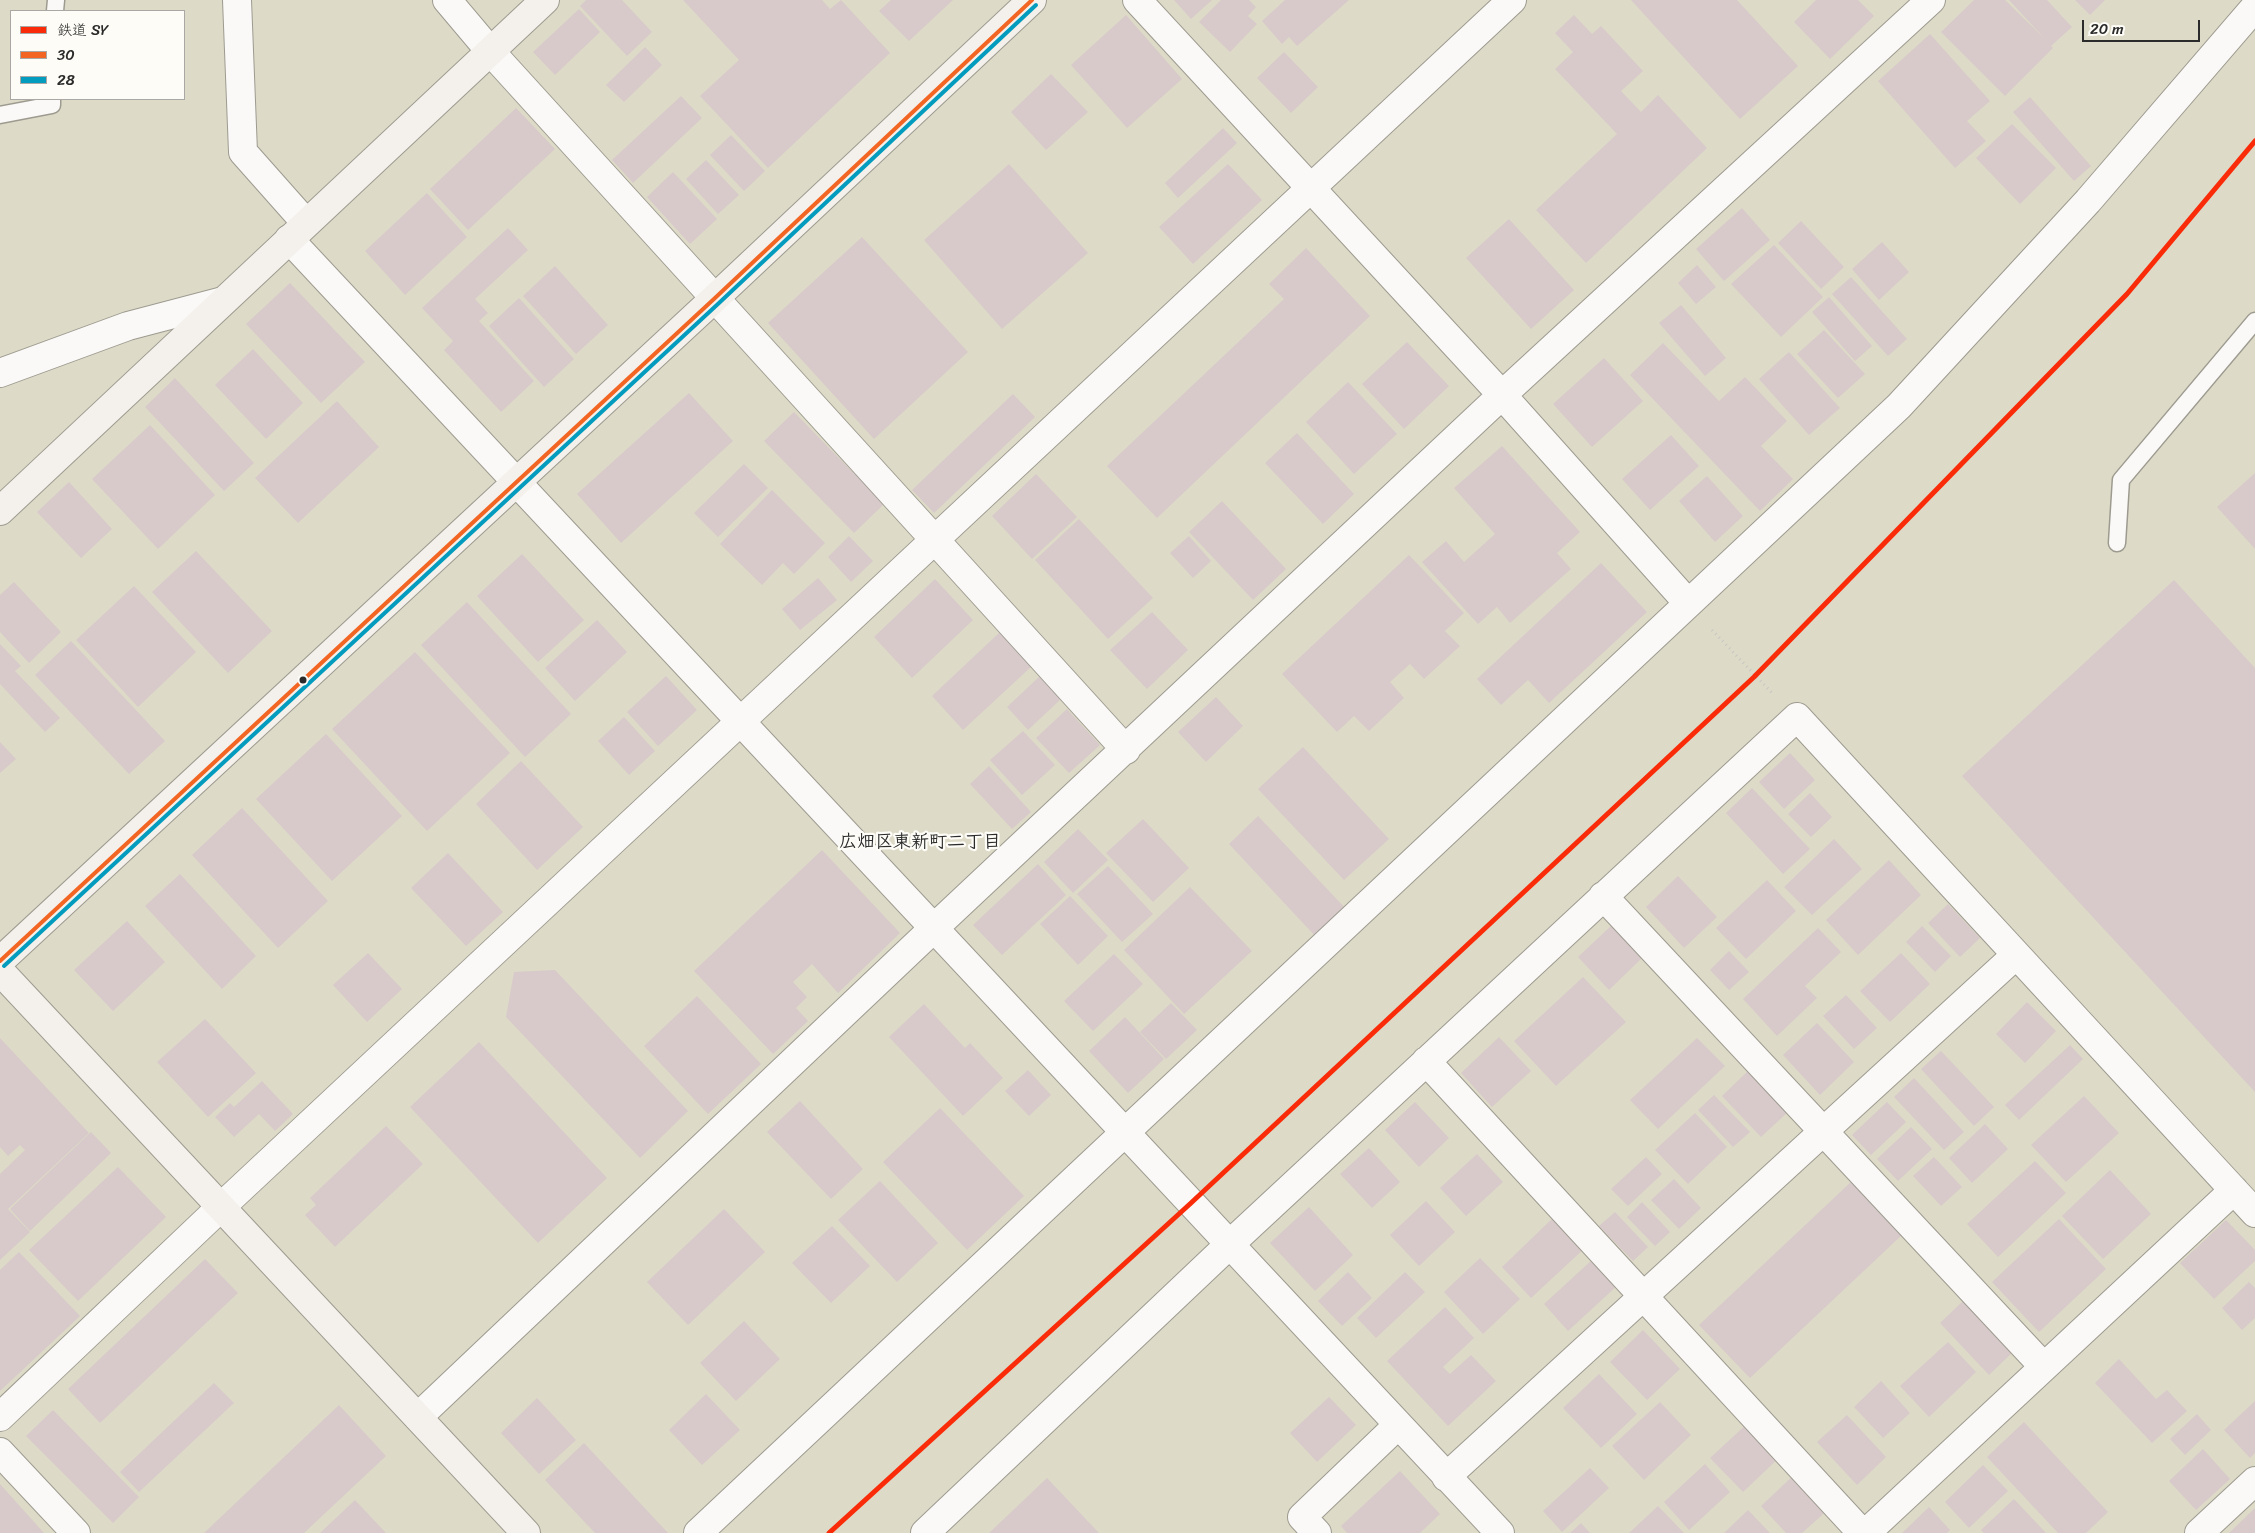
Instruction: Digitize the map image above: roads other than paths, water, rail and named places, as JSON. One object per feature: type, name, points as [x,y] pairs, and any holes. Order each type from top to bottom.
[{"type":"street","points":[[237,0],[243,152],[298,231],[516,481],[1500,1533]]},
{"type":"street","points":[[446,0],[490,51],[1126,750]]},
{"type":"street","points":[[0,511],[545,0]]},
{"type":"street","points":[[0,961],[715,298],[1032,0]]},
{"type":"street","points":[[1137,0],[1502,395],[1688,603]]},
{"type":"street","points":[[0,1417],[221,1207],[1512,0]]},
{"type":"street","points":[[418,1417],[934,928],[1126,750],[1502,395],[1931,0]]},
{"type":"street","points":[[698,1533],[1899,406],[2088,201],[2255,7]]},
{"type":"street","points":[[0,373],[128,326],[223,301]]},
{"type":"street","points":[[925,1533],[1230,1244],[1797,717],[2255,1212]]},
{"type":"street","points":[[1603,896],[2044,1367]]},
{"type":"street","points":[[1446,1477],[2016,955]]},
{"type":"street","points":[[0,971],[526,1533]]},
{"type":"street","points":[[1426,1061],[1864,1533],[2234,1190]]},
{"type":"street","points":[[1317,1533],[1302,1516],[1398,1425]]},
{"type":"street","points":[[0,1452],[76,1533]]},
{"type":"street","points":[[2199,1533],[2255,1482]]},
{"type":"lane","points":[[0,115],[52,105],[52,100]]},
{"type":"lane","points":[[2117,543],[2121,480],[2255,321]]},
{"type":"rail line","name":"SY","points":[[829,1533],[1191,1203],[1754,677],[2127,294],[2255,141]]},
{"type":"district","name":"広畑区東新町二丁目","points":[[920,842]]}]
